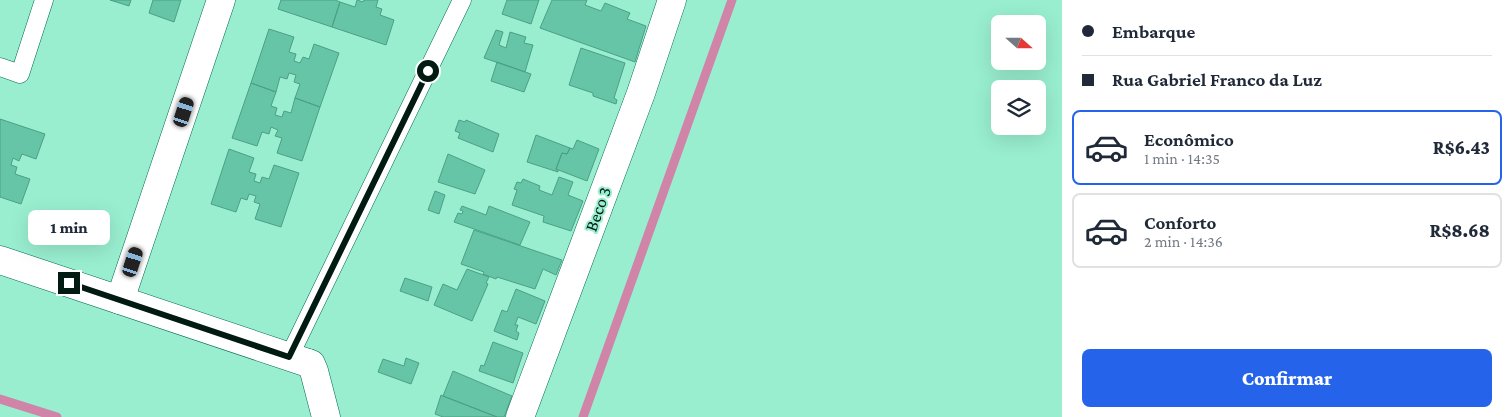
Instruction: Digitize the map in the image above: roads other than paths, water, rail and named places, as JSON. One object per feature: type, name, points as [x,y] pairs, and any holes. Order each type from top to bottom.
[{"type":"street","points":[[120,300],[222,0]]},
{"type":"street","name":"Beco 3","points":[[520,417],[641,93],[672,0]]},
{"type":"street","points":[[0,260],[310,364],[314,371],[326,417]]},
{"type":"lane","points":[[0,68],[20,74],[44,0]]},
{"type":"lane","points":[[299,360],[462,0]]},
{"type":"waterway","points":[[583,417],[732,0]]},
{"type":"waterway","points":[[0,399],[57,417]]}]
